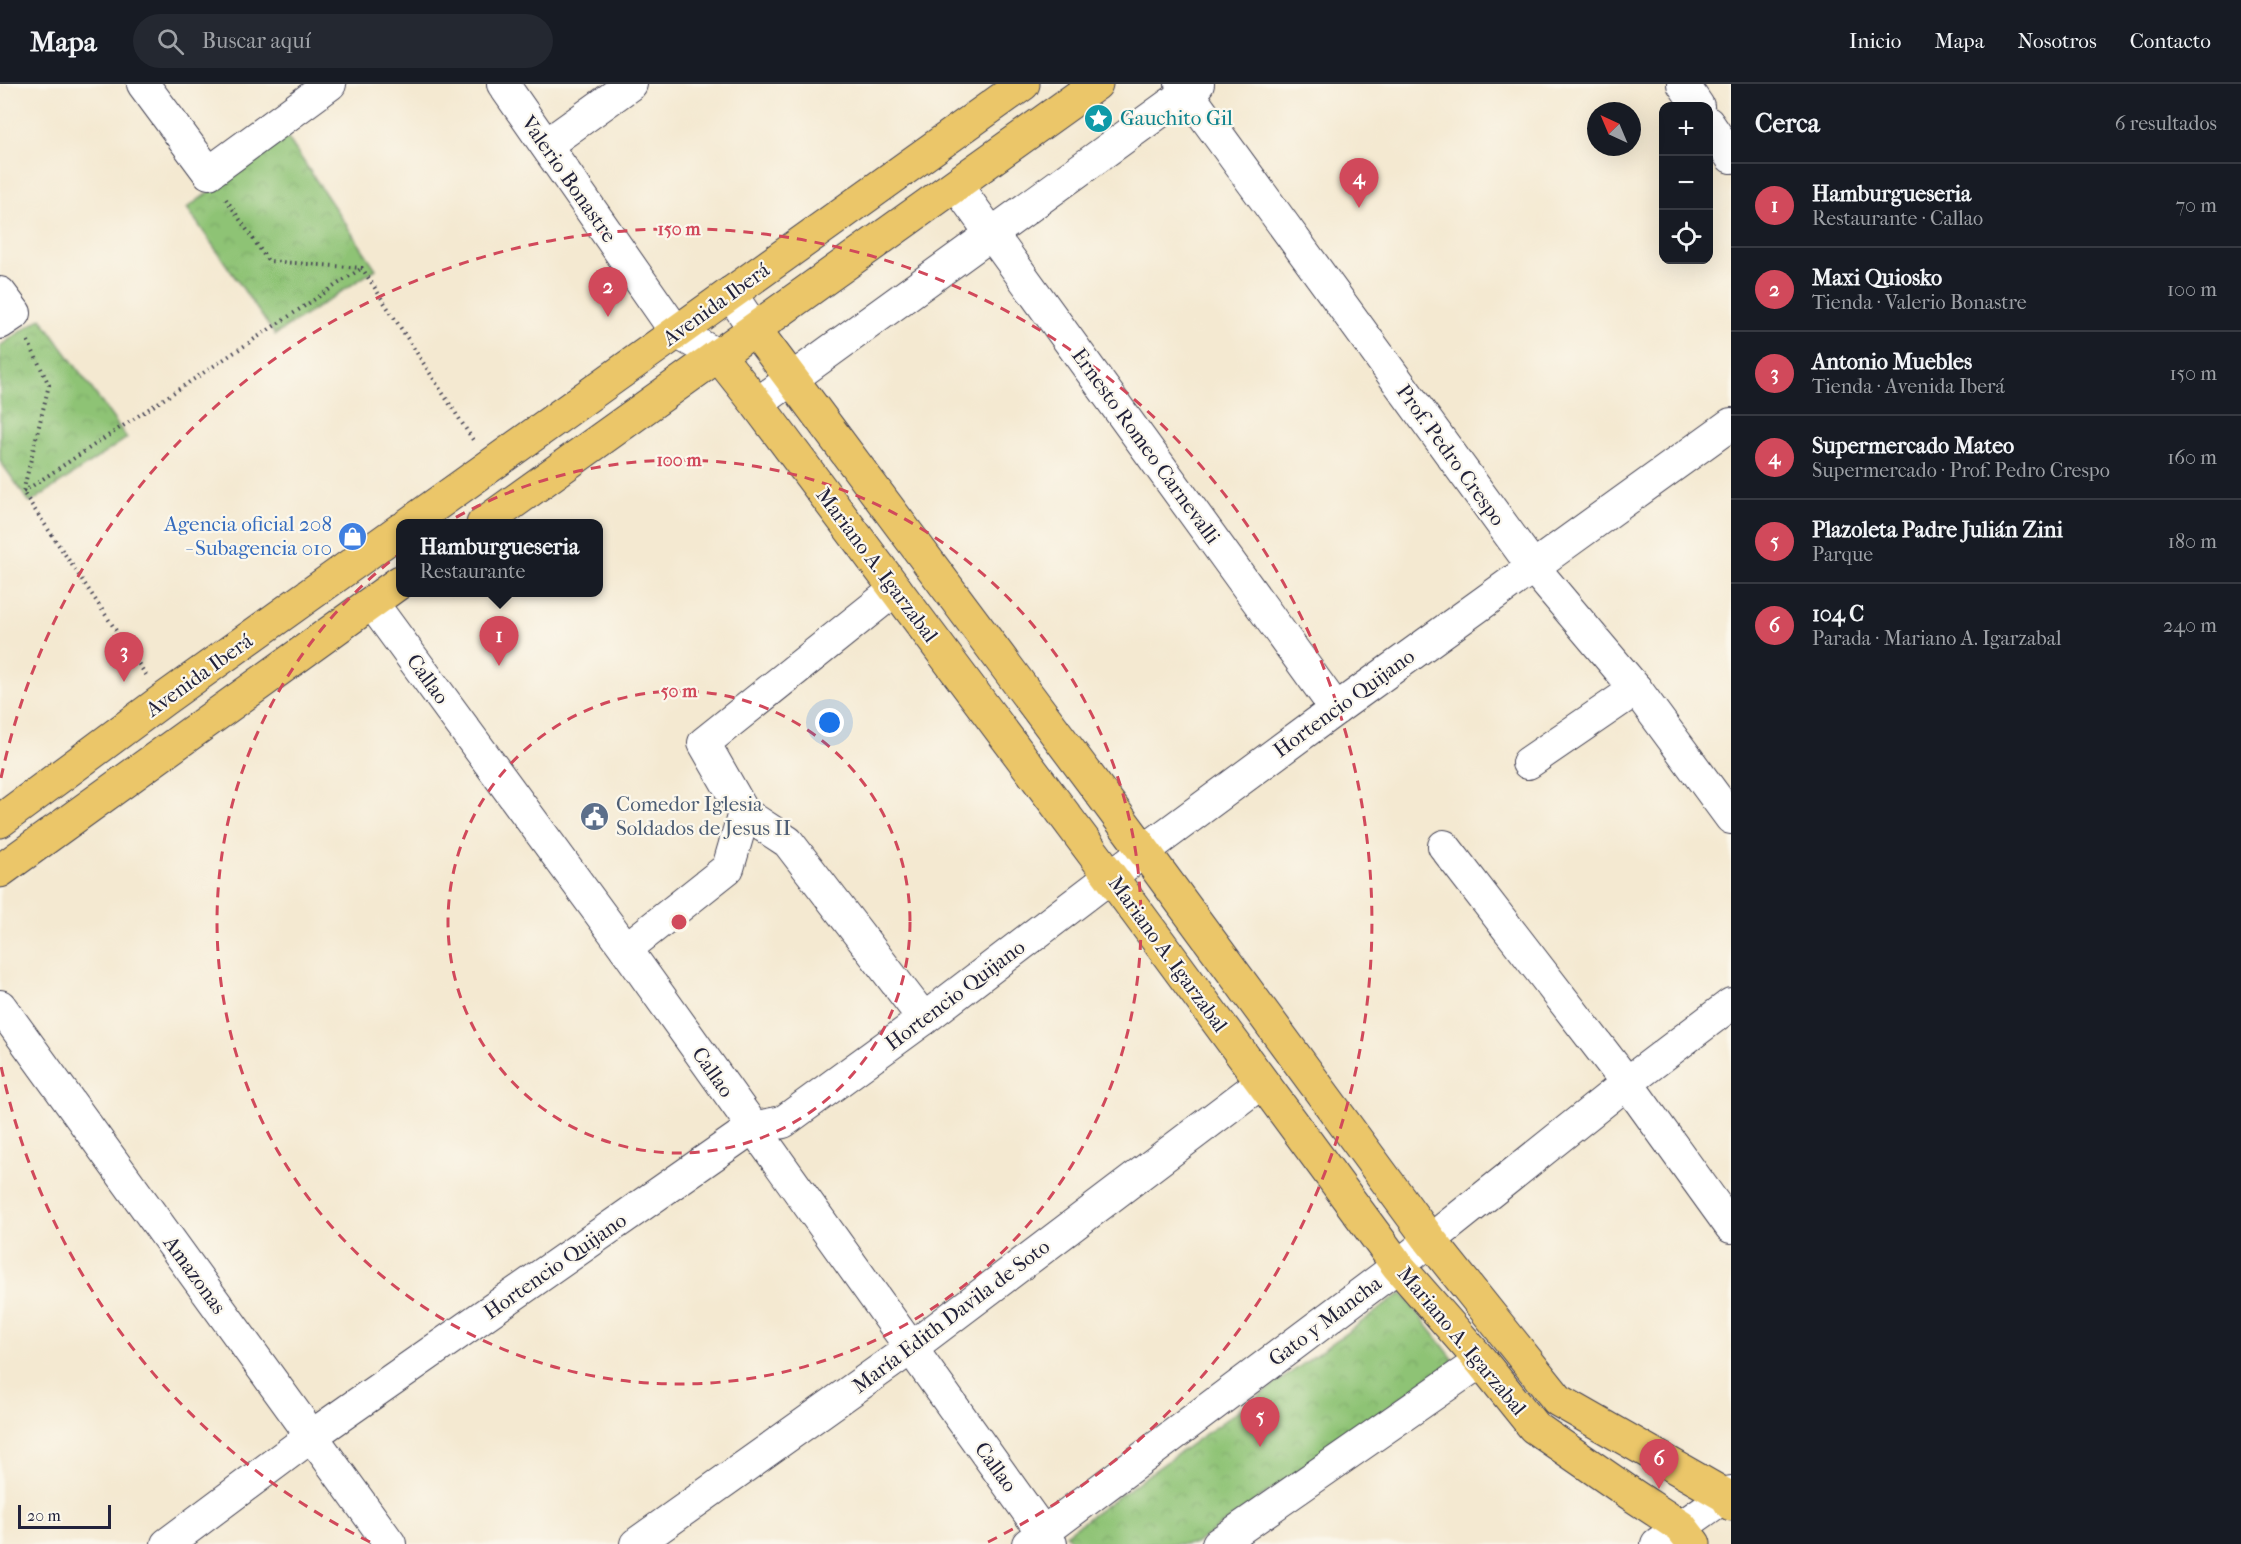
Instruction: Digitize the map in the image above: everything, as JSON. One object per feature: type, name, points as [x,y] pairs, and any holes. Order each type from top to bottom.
[{"type":"main road","name":"Avenida Iberá","points":[[416,519],[1023,84]]},
{"type":"main road","name":"Avenida Iberá","points":[[490,519],[1096,84]]},
{"type":"main road","name":"Mariano A. Igarzabal","points":[[755,330],[1144,851],[1430,1240],[1558,1400],[1729,1498]]},
{"type":"main road","name":"Mariano A. Igarzabal","points":[[719,356],[1111,877],[1398,1266],[1481,1361],[1534,1427],[1677,1538]]},
{"type":"main road","name":"Avenida Iberá","points":[[0,821],[163,700],[396,533]]},
{"type":"main road","name":"Avenida Iberá","points":[[1,867],[396,585]]},
{"type":"street","points":[[143,84],[209,173],[330,84]]},
{"type":"street","name":"Valerio Bonastre","points":[[503,84],[676,332]]},
{"type":"street","points":[[546,145],[631,84]]},
{"type":"street","points":[[1683,84],[1695,102]]},
{"type":"street","points":[[757,404],[1189,87]]},
{"type":"street","name":"Prof. Pedro Crespo","points":[[1189,87],[1533,567],[1636,689],[1731,818]]},
{"type":"street","points":[[1713,130],[1731,157]]},
{"type":"street","name":"Ernesto Romeo Carnevalli","points":[[956,184],[1336,709]]},
{"type":"street","points":[[730,293],[755,330]]},
{"type":"street","name":"Mariano A. Igarzabal","points":[[676,332],[719,356]]},
{"type":"street","name":"Hortencio Quijano","points":[[167,1544],[313,1435],[752,1128],[783,1122],[924,1019],[1144,851],[1336,709],[1731,424]]},
{"type":"street","points":[[896,589],[704,743],[744,813],[788,842],[924,1019]]},
{"type":"street","name":"Callao","points":[[372,603],[626,949],[911,1348],[1041,1540]]},
{"type":"street","points":[[1528,763],[1636,689]]},
{"type":"street","points":[[626,949],[728,868],[744,813]]},
{"type":"street","points":[[1444,846],[1627,1083],[1731,1227]]},
{"type":"street","name":"Gato y Mancha","points":[[1041,1540],[1398,1266],[1627,1083],[1731,1005]]},
{"type":"street","name":"Amazonas","points":[[0,1006],[390,1544]]},
{"type":"street","name":"María Edith Davila de Soto","points":[[636,1544],[911,1348],[1262,1082]]},
{"type":"street","points":[[1218,1544],[1481,1361]]},
{"type":"street","points":[[1677,1538],[1729,1498]]},
{"type":"path","points":[[209,173],[268,261],[362,268]]},
{"type":"path","points":[[362,268],[490,466]]},
{"type":"path","points":[[23,492],[362,268]]},
{"type":"path","points":[[5,310],[49,385],[23,492],[163,700]]},
{"type":"green space","points":[[287,137],[376,269],[275,335],[187,208]]},
{"type":"green space","points":[[41,318],[127,438],[30,503],[0,461],[0,346]]},
{"type":"green space","points":[[1402,1293],[1454,1360],[1195,1544],[1074,1544],[1066,1534]]},
{"type":"place","name":"Gauchito Gil","points":[[1099,118]]},
{"type":"place","name":"Supermercado Mateo","points":[[1359,208]]},
{"type":"place","name":"Maxi Quiosko","points":[[608,317]]},
{"type":"place","name":"Agencia oficial 208 - Subagencia 010","points":[[353,536]]},
{"type":"place","name":"Hamburgueseria","points":[[499,666]]},
{"type":"place","name":"Antonio Muebles","points":[[124,682]]},
{"type":"place","name":"Comedor Iglesia Soldados de Jesus II","points":[[595,816]]},
{"type":"place","name":"Plazoleta Padre Julián Zini","points":[[1260,1447]]},
{"type":"place","name":"104 C","points":[[1659,1489]]}]
